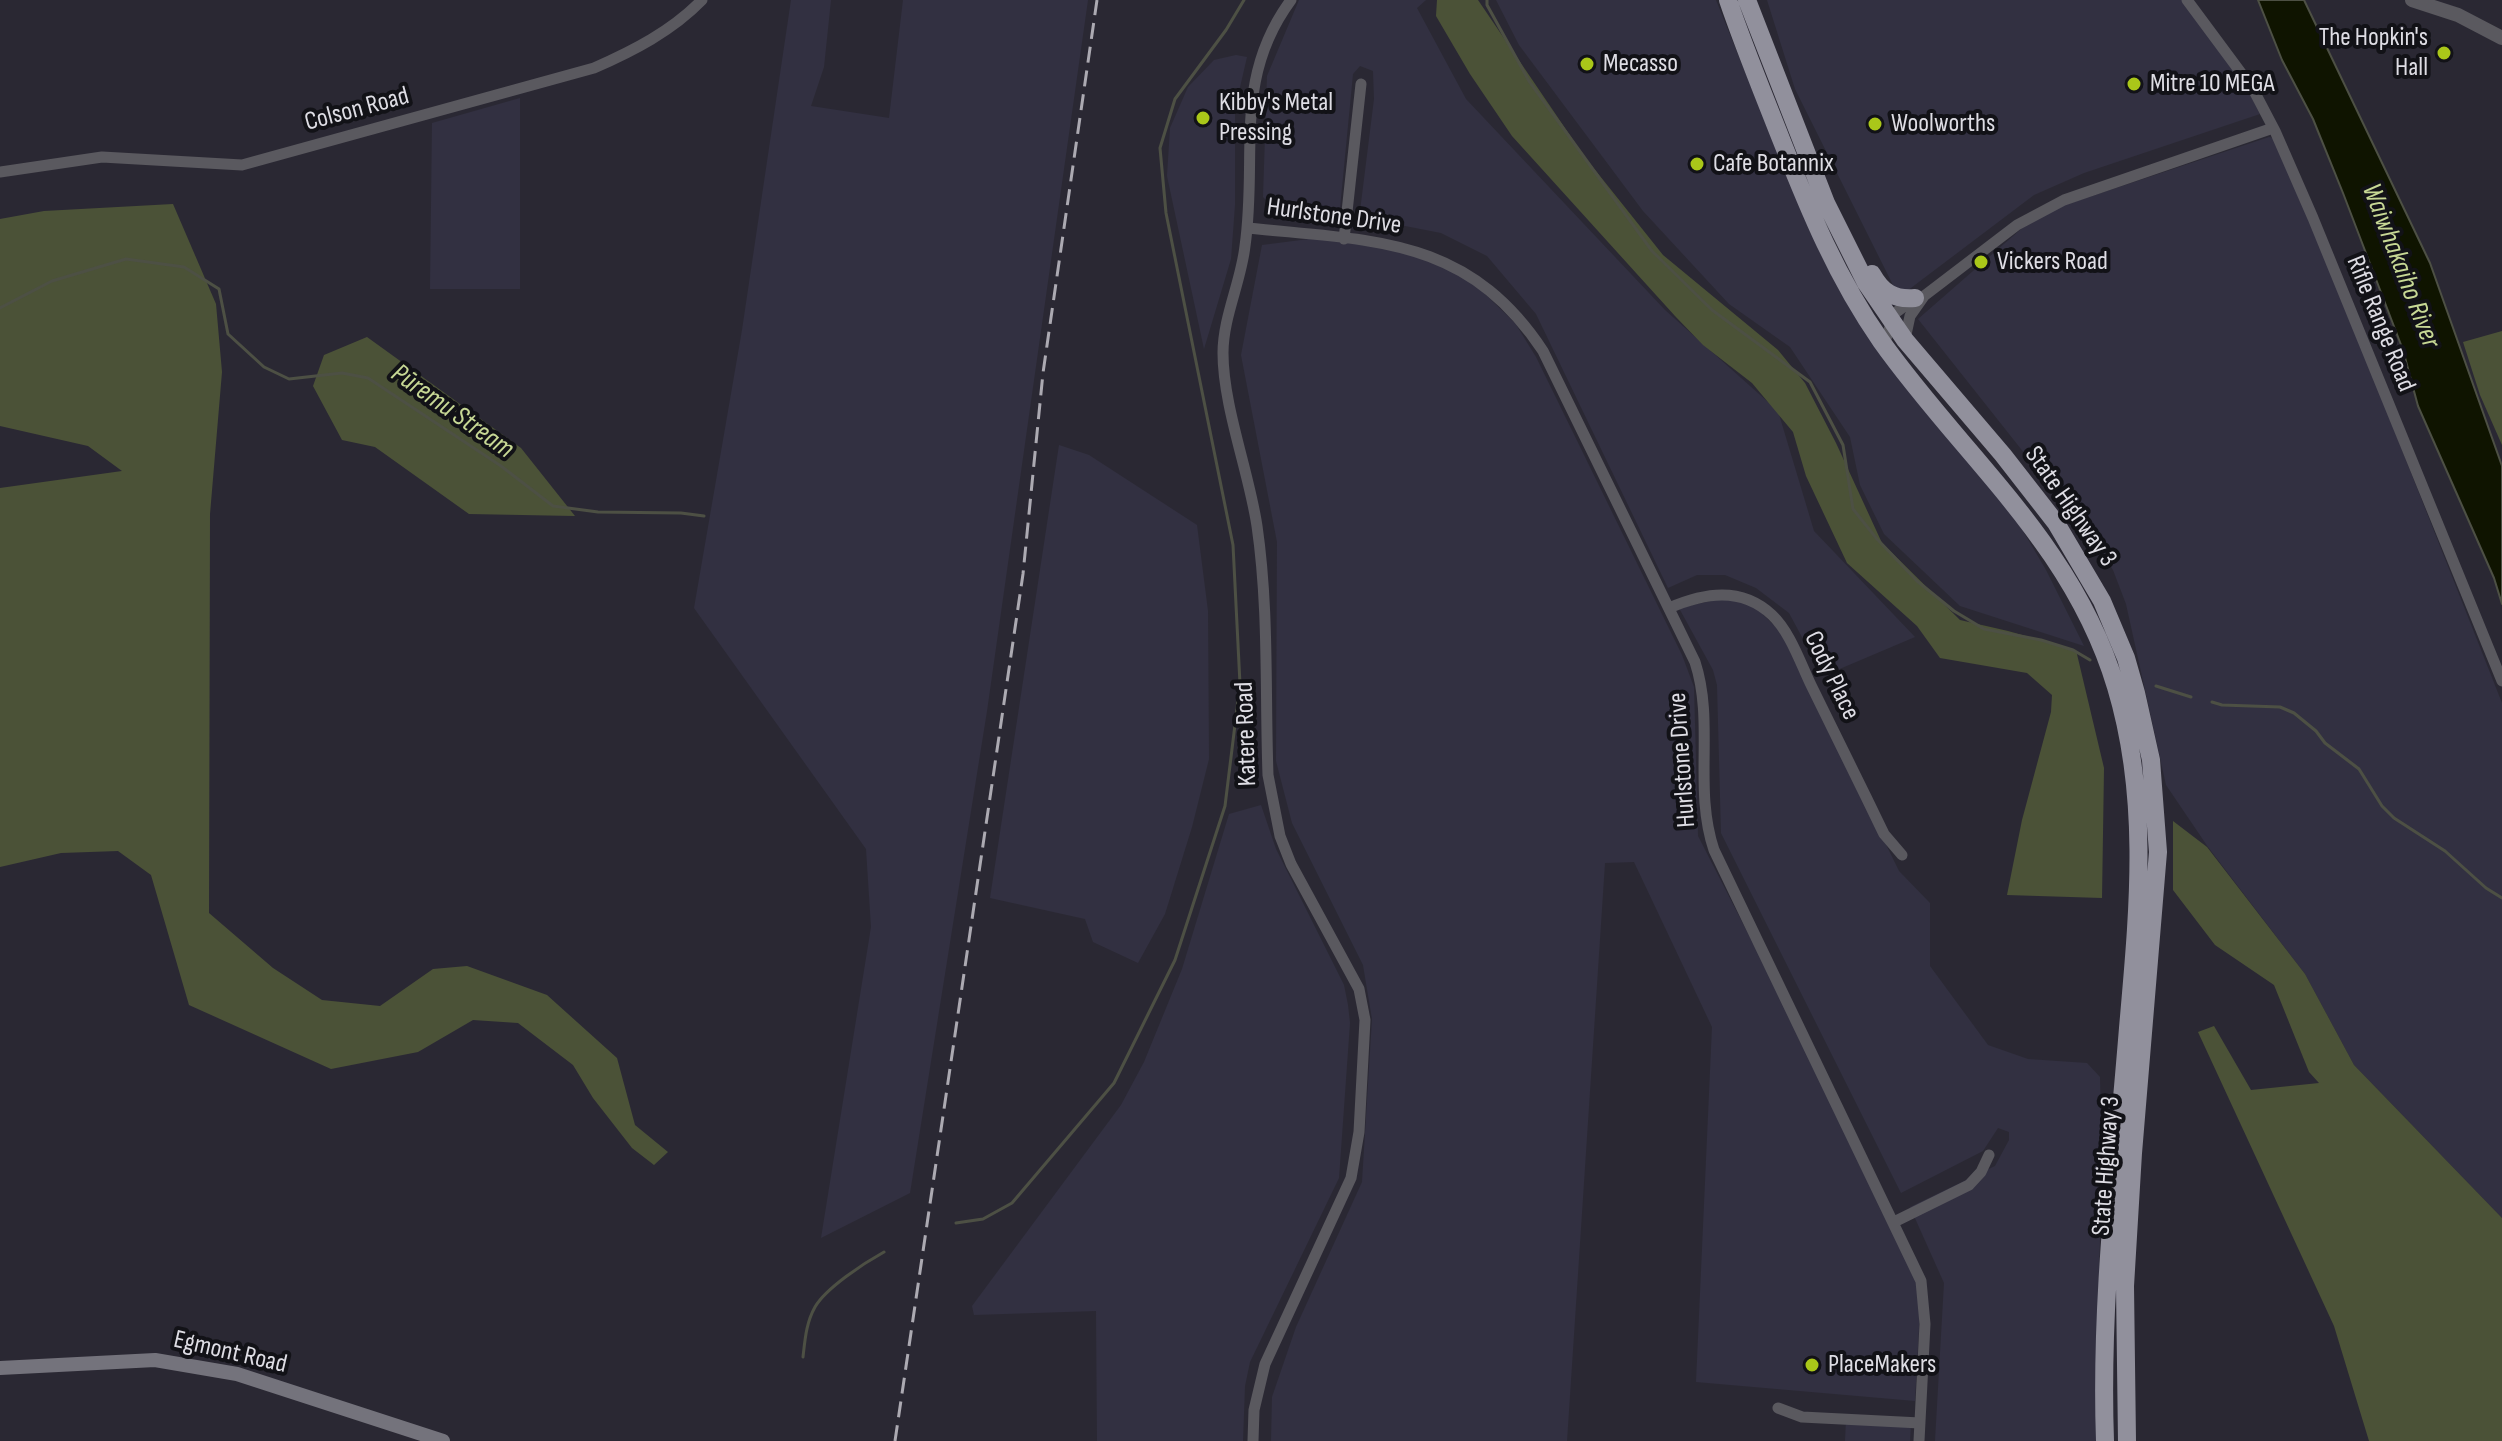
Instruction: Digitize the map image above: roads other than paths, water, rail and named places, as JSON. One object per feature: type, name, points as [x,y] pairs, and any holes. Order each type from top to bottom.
[{"type":"highway","name":"State Highway 3","points":[[1728,0],[1824,243],[1852,296],[1884,344],[2043,540],[2095,631],[2117,688],[2132,756],[2139,815],[2139,871],[2107,1276],[2105,1441]]},
{"type":"highway","name":"State Highway 3","points":[[1747,0],[1832,216],[1866,283],[1905,340],[2003,455],[2070,545],[2091,579],[2116,633],[2145,728],[2155,792],[2158,852],[2126,1261],[2127,1441]]},
{"type":"highway","points":[[1832,216],[1853,240],[1882,289],[1896,297],[1920,297]]},
{"type":"highway","points":[[2120,1441],[2126,1414]]},
{"type":"main road","name":"Egmont Road","points":[[0,1368],[155,1360],[203,1367],[237,1374],[443,1441]]},
{"type":"street","name":"Colson Road","points":[[0,172],[102,157],[242,165],[594,68],[647,42],[702,0]]},
{"type":"street","name":"Katere Road","points":[[1253,1441],[1254,1410],[1265,1364],[1351,1178],[1359,1132],[1365,1020],[1359,989],[1291,864],[1280,836],[1270,791],[1265,584],[1251,493],[1223,354],[1248,228],[1250,111],[1254,80],[1270,34],[1291,0]]},
{"type":"street","name":"Rifle Range Road","points":[[2187,0],[2253,89],[2273,128],[2313,218],[2502,681]]},
{"type":"street","points":[[2412,0],[2458,15],[2502,38]]},
{"type":"street","points":[[1344,239],[1361,84]]},
{"type":"street","points":[[1884,344],[1895,313],[2017,225],[2064,200],[2273,128]]},
{"type":"street","name":"Hurlstone Drive","points":[[1248,228],[1396,246],[1453,264],[1480,281],[1525,324],[1557,379],[1695,662],[1705,704],[1704,816],[1714,850],[1913,1262],[1924,1294],[1919,1441]]},
{"type":"street","points":[[1905,340],[1910,316],[1920,297]]},
{"type":"street","name":"Cody Place","points":[[1669,608],[1692,598],[1726,594],[1743,598],[1773,616],[1794,650],[1884,834],[1902,855]]},
{"type":"street","points":[[1894,1222],[1969,1185],[1981,1172],[1989,1155]]},
{"type":"street","points":[[1778,1408],[1802,1417],[1920,1423]]},
{"type":"water","name":"Waiwhakaiho River","points":[[2258,0],[2304,0],[2430,263],[2502,466],[2502,604],[2494,578],[2418,406],[2403,350],[2343,193]]},
{"type":"waterway","points":[[956,1223],[983,1219],[1012,1203],[1114,1083],[1175,960],[1225,806],[1240,684],[1233,545],[1166,213],[1160,148],[1175,99],[1244,0]]},
{"type":"waterway","points":[[1487,0],[1529,81],[1652,251],[1712,310],[1810,382],[1843,445],[1853,509],[1877,539],[1917,581],[1954,611],[1984,629],[2041,640],[2073,650],[2090,660]]},
{"type":"waterway","name":"Pūremu Stream","points":[[0,308],[52,281],[126,259],[184,267],[219,289],[228,334],[264,367],[289,379],[342,373],[368,378],[501,466],[553,506],[598,512],[704,516]]},
{"type":"waterway","points":[[2156,686],[2191,697]]},
{"type":"waterway","points":[[2212,702],[2280,707],[2294,713],[2325,743],[2359,769],[2382,806],[2394,818],[2445,851],[2486,888],[2502,898]]},
{"type":"waterway","points":[[803,1357],[806,1332],[820,1300],[846,1276],[884,1252]]},
{"type":"railway","points":[[895,1441],[1023,574],[1043,373],[1097,0]]},
{"type":"place","name":"The Hopkin's Hall","points":[[2444,53]]},
{"type":"place","name":"Mecasso","points":[[1587,64]]},
{"type":"place","name":"Mitre 10 MEGA","points":[[2134,84]]},
{"type":"place","name":"Kibby's Metal Pressing","points":[[1203,118]]},
{"type":"place","name":"Woolworths","points":[[1875,124]]},
{"type":"place","name":"Cafe Botannix","points":[[1697,164]]},
{"type":"place","name":"Vickers Road","points":[[1981,262]]},
{"type":"place","name":"PlaceMakers","points":[[1812,1365]]}]
